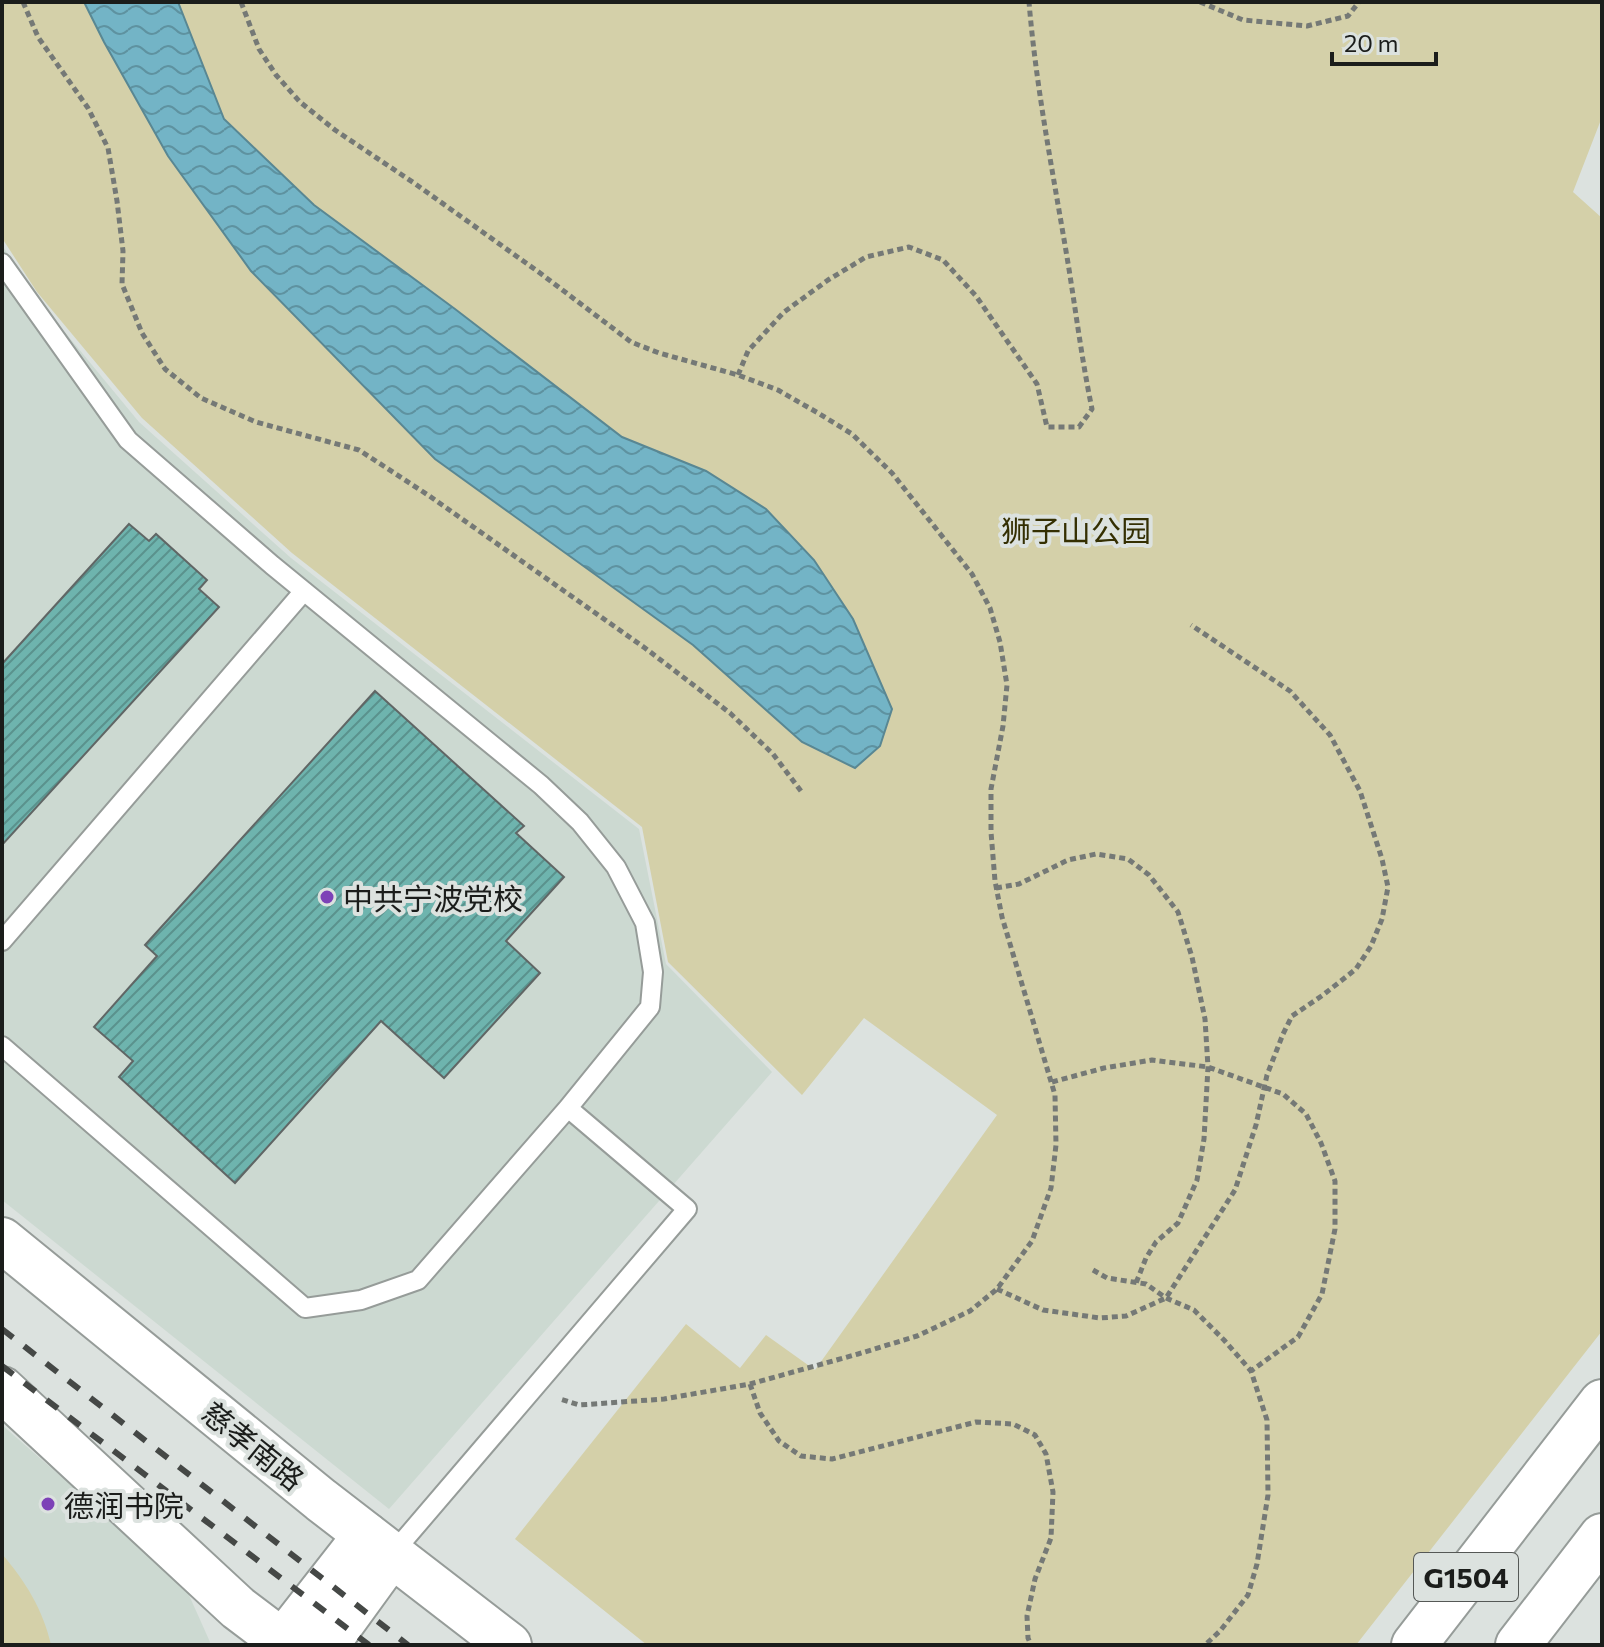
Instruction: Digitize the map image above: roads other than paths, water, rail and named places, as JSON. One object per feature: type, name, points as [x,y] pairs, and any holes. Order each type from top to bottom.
[{"type":"main road","name":"慈孝南路","points":[[2,1240],[321,1500],[509,1645]]},
{"type":"main road","points":[[2,1389],[238,1608],[283,1644],[379,1544]]},
{"type":"main road","name":"G1504","points":[[1414,1645],[1602,1402]]},
{"type":"main road","points":[[326,1645],[379,1544]]},
{"type":"main road","name":"G1504","points":[[1518,1645],[1593,1548]]},
{"type":"lane","points":[[2,263],[128,440],[304,591],[541,785],[580,822],[616,867],[645,923],[653,972],[650,1007],[568,1108],[418,1280],[361,1300],[305,1308],[2,1046]]},
{"type":"lane","points":[[2,941],[304,591]]},
{"type":"lane","points":[[379,1544],[532,1390],[687,1209],[568,1108]]},
{"type":"water","points":[[84,2],[178,2],[224,119],[314,205],[622,437],[706,471],[766,509],[814,560],[853,619],[892,709],[880,746],[855,768],[802,742],[693,645],[435,459],[251,271],[168,156]]},
{"type":"railway","points":[[2,1329],[408,1645]]},
{"type":"railway","points":[[2,1366],[369,1645]]},
{"type":"place","name":"中共宁波党校","points":[[327,897]]},
{"type":"place","name":"德润书院","points":[[48,1504]]},
{"type":"park label","name":"狮子山公园","points":[[1076,529]]}]
